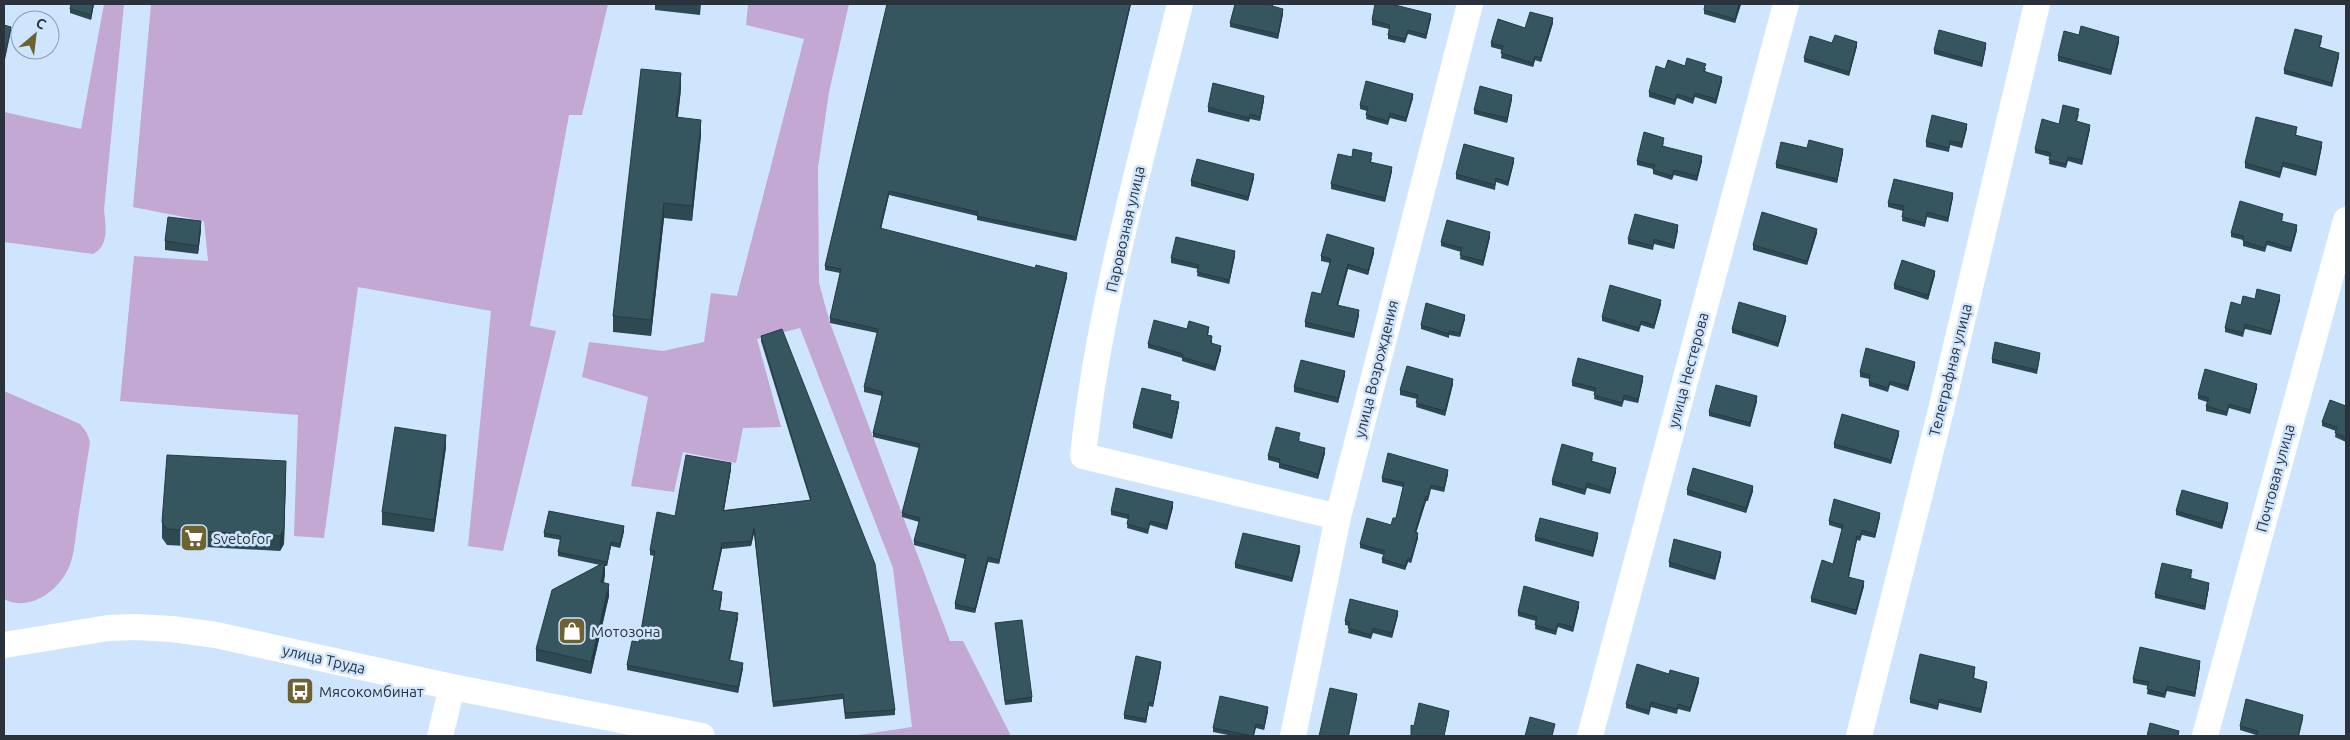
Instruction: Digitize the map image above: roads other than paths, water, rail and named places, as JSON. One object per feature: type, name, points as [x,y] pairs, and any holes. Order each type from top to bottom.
[{"type":"street","name":"Паровозная улица","points":[[1180,4],[1115,267],[1088,409],[1083,456],[1338,517]]},
{"type":"street","name":"улица Возрождения","points":[[1293,736],[1338,517],[1470,4]]},
{"type":"street","name":"улица Нестерова","points":[[1590,736],[1786,4]]},
{"type":"street","name":"Телеграфная улица","points":[[1859,736],[1941,410],[2038,4]]},
{"type":"street","name":"Почтовая улица","points":[[2205,736],[2346,220]]},
{"type":"street","name":"улица Труда","points":[[4,645],[108,628],[172,629],[216,635],[452,687],[702,736]]},
{"type":"street","points":[[440,736],[452,687]]},
{"type":"place","name":"Svetofor","points":[[194,538]]},
{"type":"place","name":"Мотозона","points":[[572,631]]},
{"type":"place","name":"Мясокомбинат","points":[[300,691]]}]
